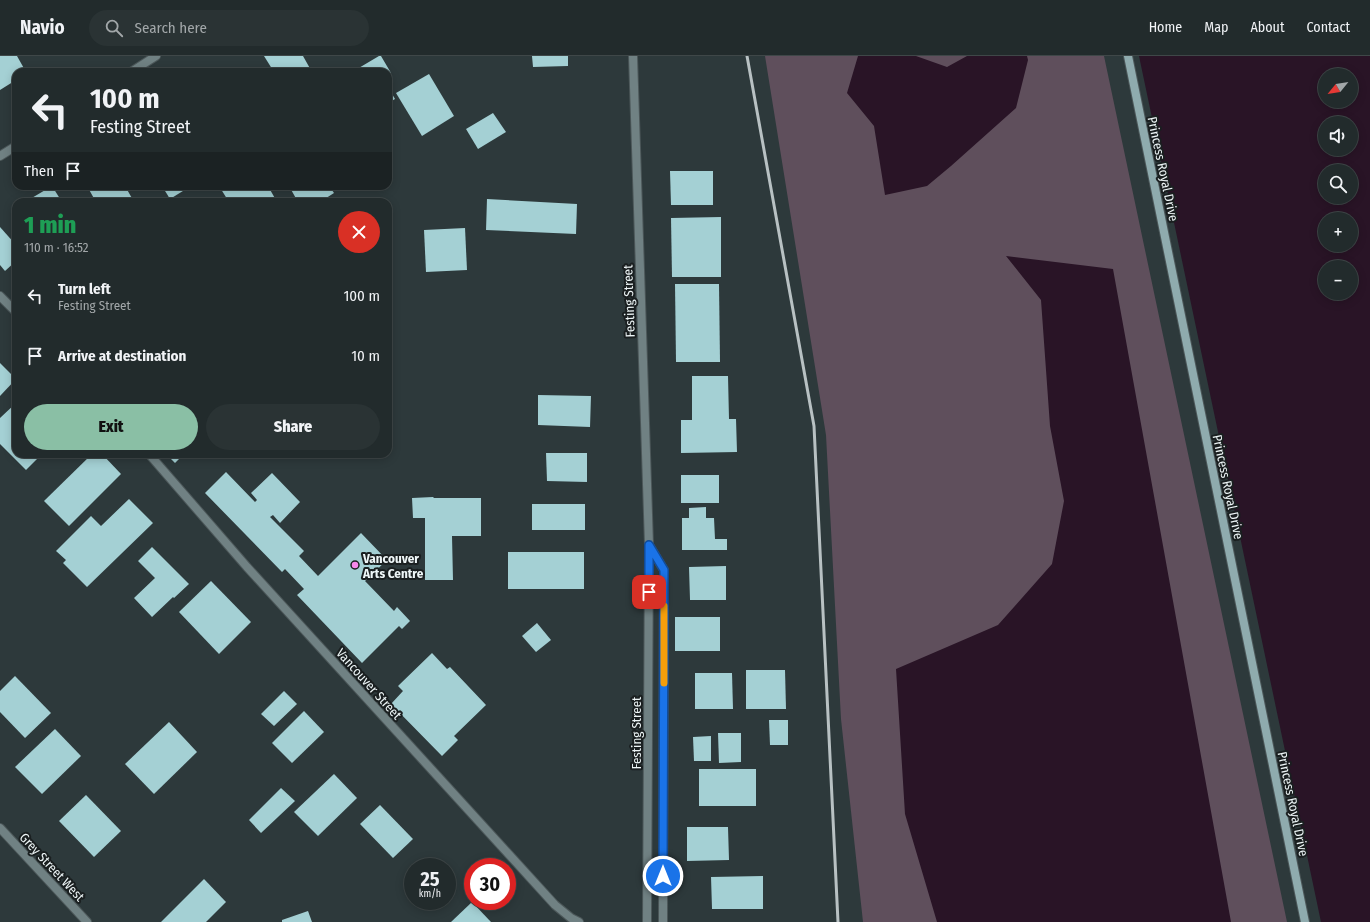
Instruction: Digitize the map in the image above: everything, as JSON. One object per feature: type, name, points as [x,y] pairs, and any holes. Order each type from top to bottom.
[{"type":"main road","name":"Princess Royal Drive","points":[[1128,56],[1305,922]]},
{"type":"street","points":[[137,68],[156,56]]},
{"type":"street","name":"Festing Street","points":[[633,56],[649,545],[647,922]]},
{"type":"street","points":[[0,156],[12,148]]},
{"type":"street","points":[[0,296],[12,308]]},
{"type":"street","name":"Vancouver Street","points":[[152,458],[247,567],[555,904],[571,918],[579,922]]},
{"type":"street","name":"Festing Street","points":[[649,545],[664,570],[663,922]]},
{"type":"street","name":"Grey Street West","points":[[0,828],[87,922]]},
{"type":"shaded area","points":[[765,56],[1104,56],[1287,922],[863,922],[841,719],[826,435]]},
{"type":"shaded area","points":[[858,56],[916,56],[947,67],[967,56],[1027,56],[1028,60],[1016,108],[927,186],[885,195],[874,126],[847,93]]},
{"type":"shaded area","points":[[1139,56],[1370,56],[1370,922],[1321,922]]},
{"type":"shaded area","points":[[1006,256],[1113,269],[1231,922],[937,922],[905,814],[896,669],[998,625],[1052,564],[1064,501],[1050,426],[1041,300]]},
{"type":"building","points":[[0,56],[17,56],[24,68],[12,68],[12,82],[0,90]]},
{"type":"building","points":[[264,56],[303,56],[310,68],[272,68]]},
{"type":"building","points":[[381,56],[388,68],[359,68]]},
{"type":"building","points":[[532,56],[568,56],[568,66],[533,67]]},
{"type":"building","points":[[429,74],[454,116],[422,136],[396,93]]},
{"type":"building","points":[[392,94],[395,99],[392,101]]},
{"type":"building","points":[[493,113],[506,132],[478,149],[466,129]]},
{"type":"building","points":[[670,171],[713,171],[713,205],[671,205]]},
{"type":"building","points":[[45,190],[54,190],[60,198],[32,198]]},
{"type":"building","points":[[89,190],[127,190],[132,198],[94,198]]},
{"type":"building","points":[[164,190],[185,190],[172,198],[169,198]]},
{"type":"building","points":[[222,190],[270,190],[275,198],[226,198]]},
{"type":"building","points":[[291,190],[332,190],[334,193],[326,198],[296,198]]},
{"type":"building","points":[[487,199],[577,204],[576,234],[486,230]]},
{"type":"building","points":[[721,217],[721,277],[672,277],[671,218]]},
{"type":"building","points":[[0,227],[12,240],[12,265],[5,271],[0,265]]},
{"type":"building","points":[[465,228],[467,270],[426,272],[424,230]]},
{"type":"building","points":[[675,284],[719,284],[720,362],[676,362]]},
{"type":"building","points":[[0,363],[12,375],[12,383],[0,396]]},
{"type":"building","points":[[692,376],[728,376],[729,419],[736,419],[737,452],[681,453],[681,420],[692,420]]},
{"type":"building","points":[[538,395],[591,396],[590,427],[538,425]]},
{"type":"building","points":[[12,407],[12,456],[0,444],[0,418]]},
{"type":"building","points":[[546,453],[587,453],[587,482],[547,481]]},
{"type":"building","points":[[14,458],[38,458],[26,470]]},
{"type":"building","points":[[88,458],[106,458],[121,474],[69,526],[44,501]]},
{"type":"building","points":[[170,458],[180,458],[175,463]]},
{"type":"building","name":"Vancouver Arts Centre","points":[[226,472],[255,502],[257,500],[251,493],[272,473],[300,502],[280,523],[273,515],[270,517],[304,551],[299,556],[318,576],[361,533],[387,560],[365,581],[394,611],[397,607],[410,621],[402,629],[399,626],[362,663],[297,595],[304,589],[285,569],[282,572],[205,493]]},
{"type":"building","points":[[681,475],[719,475],[719,503],[681,503]]},
{"type":"building","points":[[412,498],[481,498],[481,536],[452,536],[453,580],[425,580],[425,518],[413,518]]},
{"type":"building","points":[[129,499],[153,523],[87,587],[63,563],[66,560],[56,551],[91,516],[101,526]]},
{"type":"building","points":[[532,504],[585,504],[585,530],[532,530]]},
{"type":"building","points":[[706,507],[706,518],[714,518],[715,539],[727,539],[727,550],[682,550],[682,518],[689,518],[689,508]]},
{"type":"building","points":[[152,547],[189,584],[152,617],[134,598],[155,578],[138,561]]},
{"type":"building","points":[[508,552],[584,552],[584,589],[508,589]]},
{"type":"building","points":[[726,566],[726,600],[690,600],[689,567]]},
{"type":"building","points":[[211,581],[251,622],[219,654],[179,612]]},
{"type":"building","points":[[675,617],[720,617],[720,651],[675,651]]},
{"type":"building","points":[[537,623],[551,640],[536,652],[522,636]]},
{"type":"building","points":[[432,653],[447,669],[450,667],[486,705],[454,736],[458,740],[442,756],[391,704],[403,691],[398,686]]},
{"type":"building","points":[[746,670],[785,670],[786,709],[746,709]]},
{"type":"building","points":[[695,673],[732,673],[733,709],[695,709]]},
{"type":"building","points":[[15,676],[51,713],[25,738],[0,712],[0,691]]},
{"type":"building","points":[[284,691],[297,704],[274,726],[261,714]]},
{"type":"building","points":[[304,711],[324,732],[292,763],[272,743]]},
{"type":"building","points":[[769,720],[788,720],[788,745],[770,745]]},
{"type":"building","points":[[169,722],[197,752],[154,794],[125,764]]},
{"type":"building","points":[[55,729],[81,756],[42,794],[15,767]]},
{"type":"building","points":[[718,733],[741,733],[741,762],[719,763]]},
{"type":"building","points":[[711,736],[711,761],[694,761],[693,737]]},
{"type":"building","points":[[699,769],[756,769],[756,806],[699,806]]},
{"type":"building","points":[[334,774],[357,798],[318,836],[294,812]]},
{"type":"building","points":[[281,788],[295,801],[261,833],[249,820]]},
{"type":"building","points":[[86,795],[121,831],[94,857],[59,821]]},
{"type":"building","points":[[380,805],[413,839],[393,858],[360,824]]},
{"type":"building","points":[[687,827],[728,827],[729,860],[687,861]]},
{"type":"building","points":[[763,876],[763,909],[712,909],[711,877]]},
{"type":"building","points":[[204,879],[226,902],[206,922],[161,922]]},
{"type":"building","points":[[464,910],[480,910],[491,922],[451,922]]},
{"type":"building","points":[[308,911],[312,922],[282,922],[282,920]]},
{"type":"railway","points":[[747,56],[814,426],[838,922]]},
{"type":"slow traffic","points":[[664,606],[664,683]]},
{"type":"place","name":"Vancouver Arts Centre","points":[[355,565]]},
{"type":"route","points":[[649,592],[649,545],[664,570],[663,876]]}]
